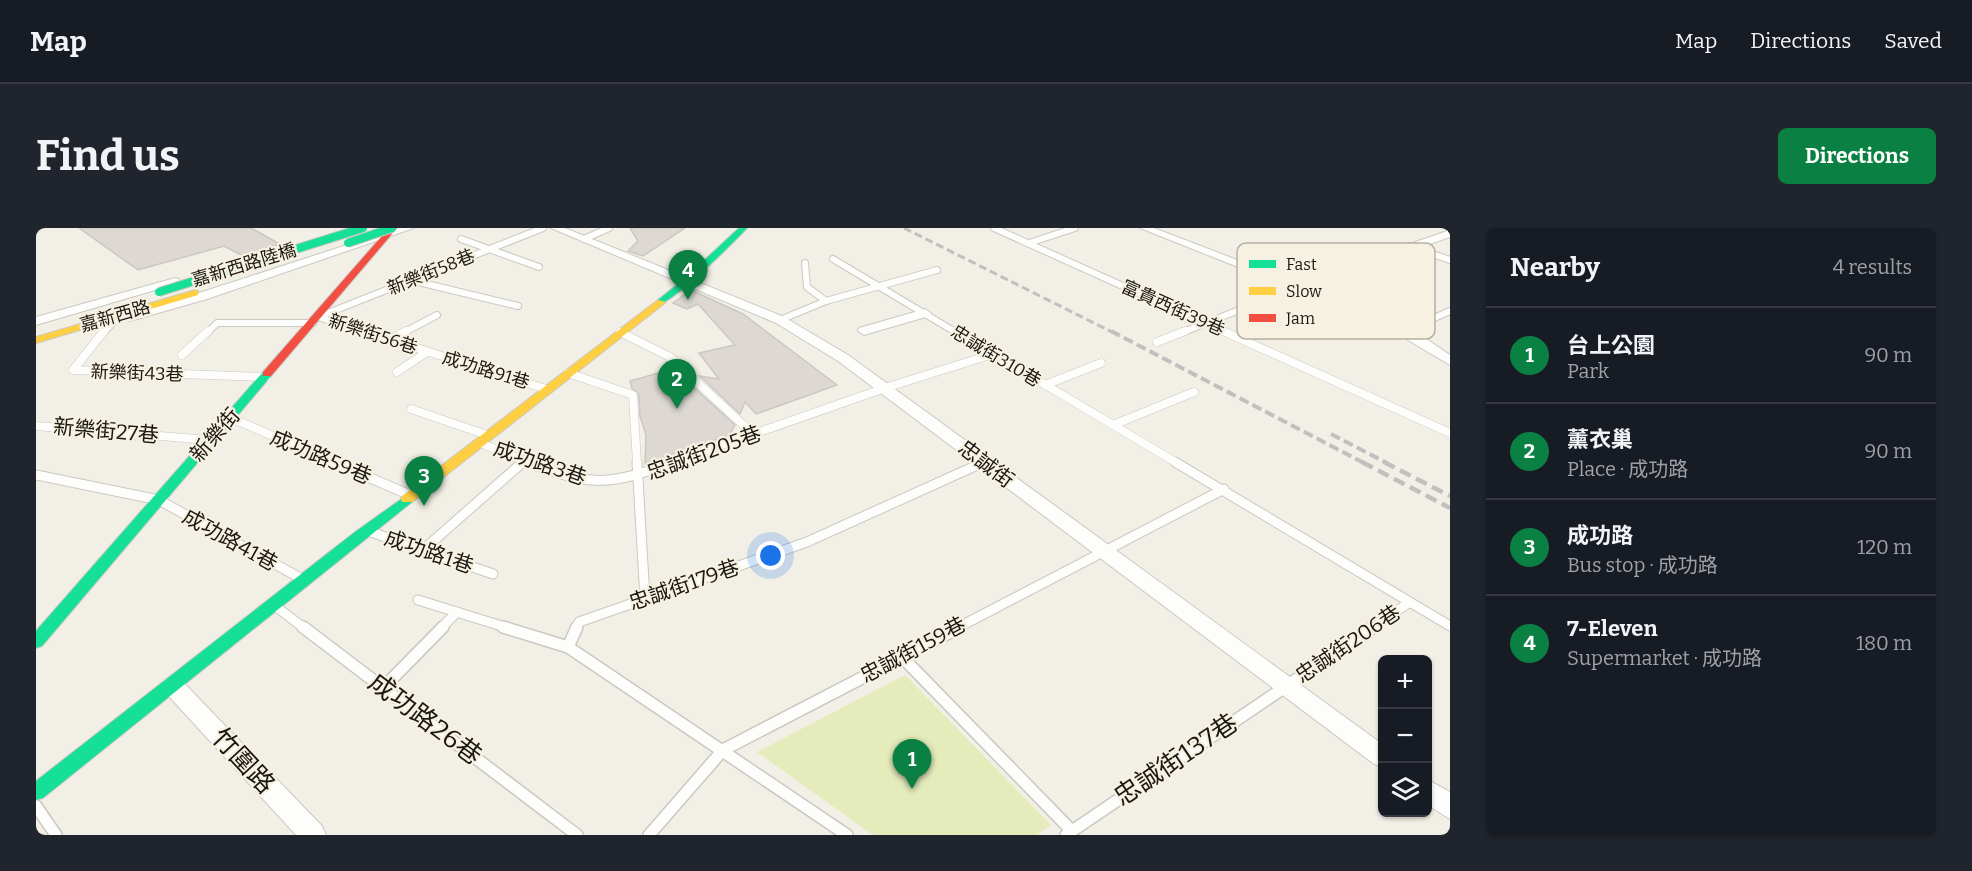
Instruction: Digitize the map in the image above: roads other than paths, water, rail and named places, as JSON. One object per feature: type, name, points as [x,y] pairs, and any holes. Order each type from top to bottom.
[{"type":"street","points":[[36,323],[346,228]]},
{"type":"street","name":"嘉新西路陸橋","points":[[159,292],[363,228]]},
{"type":"street","points":[[36,344],[259,277],[391,230],[409,228]]},
{"type":"street","name":"忠誠街","points":[[556,228],[780,320],[843,358],[1378,753]]},
{"type":"street","points":[[36,792],[173,686],[365,530],[687,281],[743,228]]},
{"type":"street","points":[[1145,228],[1237,262]]},
{"type":"street","name":"嘉新西路陸橋","points":[[195,293],[391,230]]},
{"type":"street","name":"新樂街","points":[[36,642],[316,320],[391,230]]},
{"type":"street","points":[[1418,243],[1450,233]]},
{"type":"street","points":[[234,263],[259,277]]},
{"type":"street","name":"嘉新西路","points":[[36,323],[159,292]]},
{"type":"street","name":"嘉新西路","points":[[36,340],[195,293]]},
{"type":"street","points":[[864,331],[925,313]]},
{"type":"street","points":[[1417,339],[1450,361]]},
{"type":"street","name":"竹圍路","points":[[173,686],[313,835]]},
{"type":"street","points":[[1432,794],[1450,807]]},
{"type":"lane","name":"新樂街58巷","points":[[316,320],[543,228]]},
{"type":"lane","points":[[584,239],[609,228]]},
{"type":"lane","name":"富貴西街39巷","points":[[994,228],[1237,337]]},
{"type":"lane","points":[[1029,243],[1075,228]]},
{"type":"lane","points":[[461,239],[539,267]]},
{"type":"lane","points":[[1435,255],[1450,260]]},
{"type":"lane","name":"忠誠街310巷","points":[[833,259],[1224,489],[1450,626]]},
{"type":"lane","points":[[805,262],[807,287],[826,302]]},
{"type":"lane","points":[[780,320],[826,302],[937,270]]},
{"type":"lane","points":[[410,280],[518,306]]},
{"type":"lane","points":[[1157,342],[1237,311]]},
{"type":"lane","points":[[1435,318],[1450,311]]},
{"type":"lane","points":[[390,339],[437,315]]},
{"type":"lane","points":[[182,356],[217,323],[316,320]]},
{"type":"lane","name":"新樂街56巷","points":[[316,320],[390,339],[427,352]]},
{"type":"lane","name":"新樂街43巷","points":[[115,321],[95,340],[73,370],[266,377]]},
{"type":"lane","points":[[620,333],[670,357],[753,434]]},
{"type":"lane","name":"富貴西街39巷","points":[[1241,339],[1450,433]]},
{"type":"lane","points":[[397,372],[427,352]]},
{"type":"lane","name":"成功路91巷","points":[[427,352],[546,389]]},
{"type":"lane","name":"忠誠街205巷","points":[[645,599],[638,475],[885,388],[993,354]]},
{"type":"lane","points":[[1045,385],[1101,363]]},
{"type":"lane","points":[[568,373],[633,395],[638,475]]},
{"type":"lane","points":[[1113,425],[1194,392]]},
{"type":"lane","name":"成功路3巷","points":[[411,409],[526,459],[595,482],[638,475]]},
{"type":"lane","name":"成功路59巷","points":[[231,417],[411,495]]},
{"type":"lane","name":"新樂街27巷","points":[[36,426],[211,440]]},
{"type":"lane","points":[[423,550],[526,459]]},
{"type":"lane","name":"忠誠街179巷","points":[[568,647],[579,622],[807,542],[984,462]]},
{"type":"lane","name":"成功路41巷","points":[[36,475],[159,500],[302,580]]},
{"type":"lane","name":"忠誠街159巷","points":[[723,750],[1224,489]]},
{"type":"lane","name":"成功路1巷","points":[[365,530],[493,574]]},
{"type":"lane","points":[[418,600],[568,647],[847,835]]},
{"type":"lane","name":"忠誠街206巷","points":[[1285,686],[1410,602]]},
{"type":"lane","name":"成功路26巷","points":[[273,603],[577,835]]},
{"type":"lane","points":[[383,688],[457,612]]},
{"type":"lane","points":[[902,657],[1069,833]]},
{"type":"lane","name":"忠誠街137巷","points":[[1069,833],[1285,686]]},
{"type":"lane","points":[[649,835],[723,750]]},
{"type":"lane","points":[[36,806],[56,835]]},
{"type":"railway","points":[[904,228],[1114,333]]},
{"type":"railway","points":[[1111,331],[1364,463]]},
{"type":"railway","points":[[1331,434],[1387,463]]},
{"type":"railway","points":[[1362,462],[1450,508]]},
{"type":"railway","points":[[1384,462],[1450,496]]},
{"type":"place","name":"7-Eleven","points":[[688,300]]},
{"type":"place","name":"薰衣巢","points":[[677,409]]},
{"type":"place","name":"成功路","points":[[424,506]]},
{"type":"place","name":"台上公園","points":[[912,789]]}]
